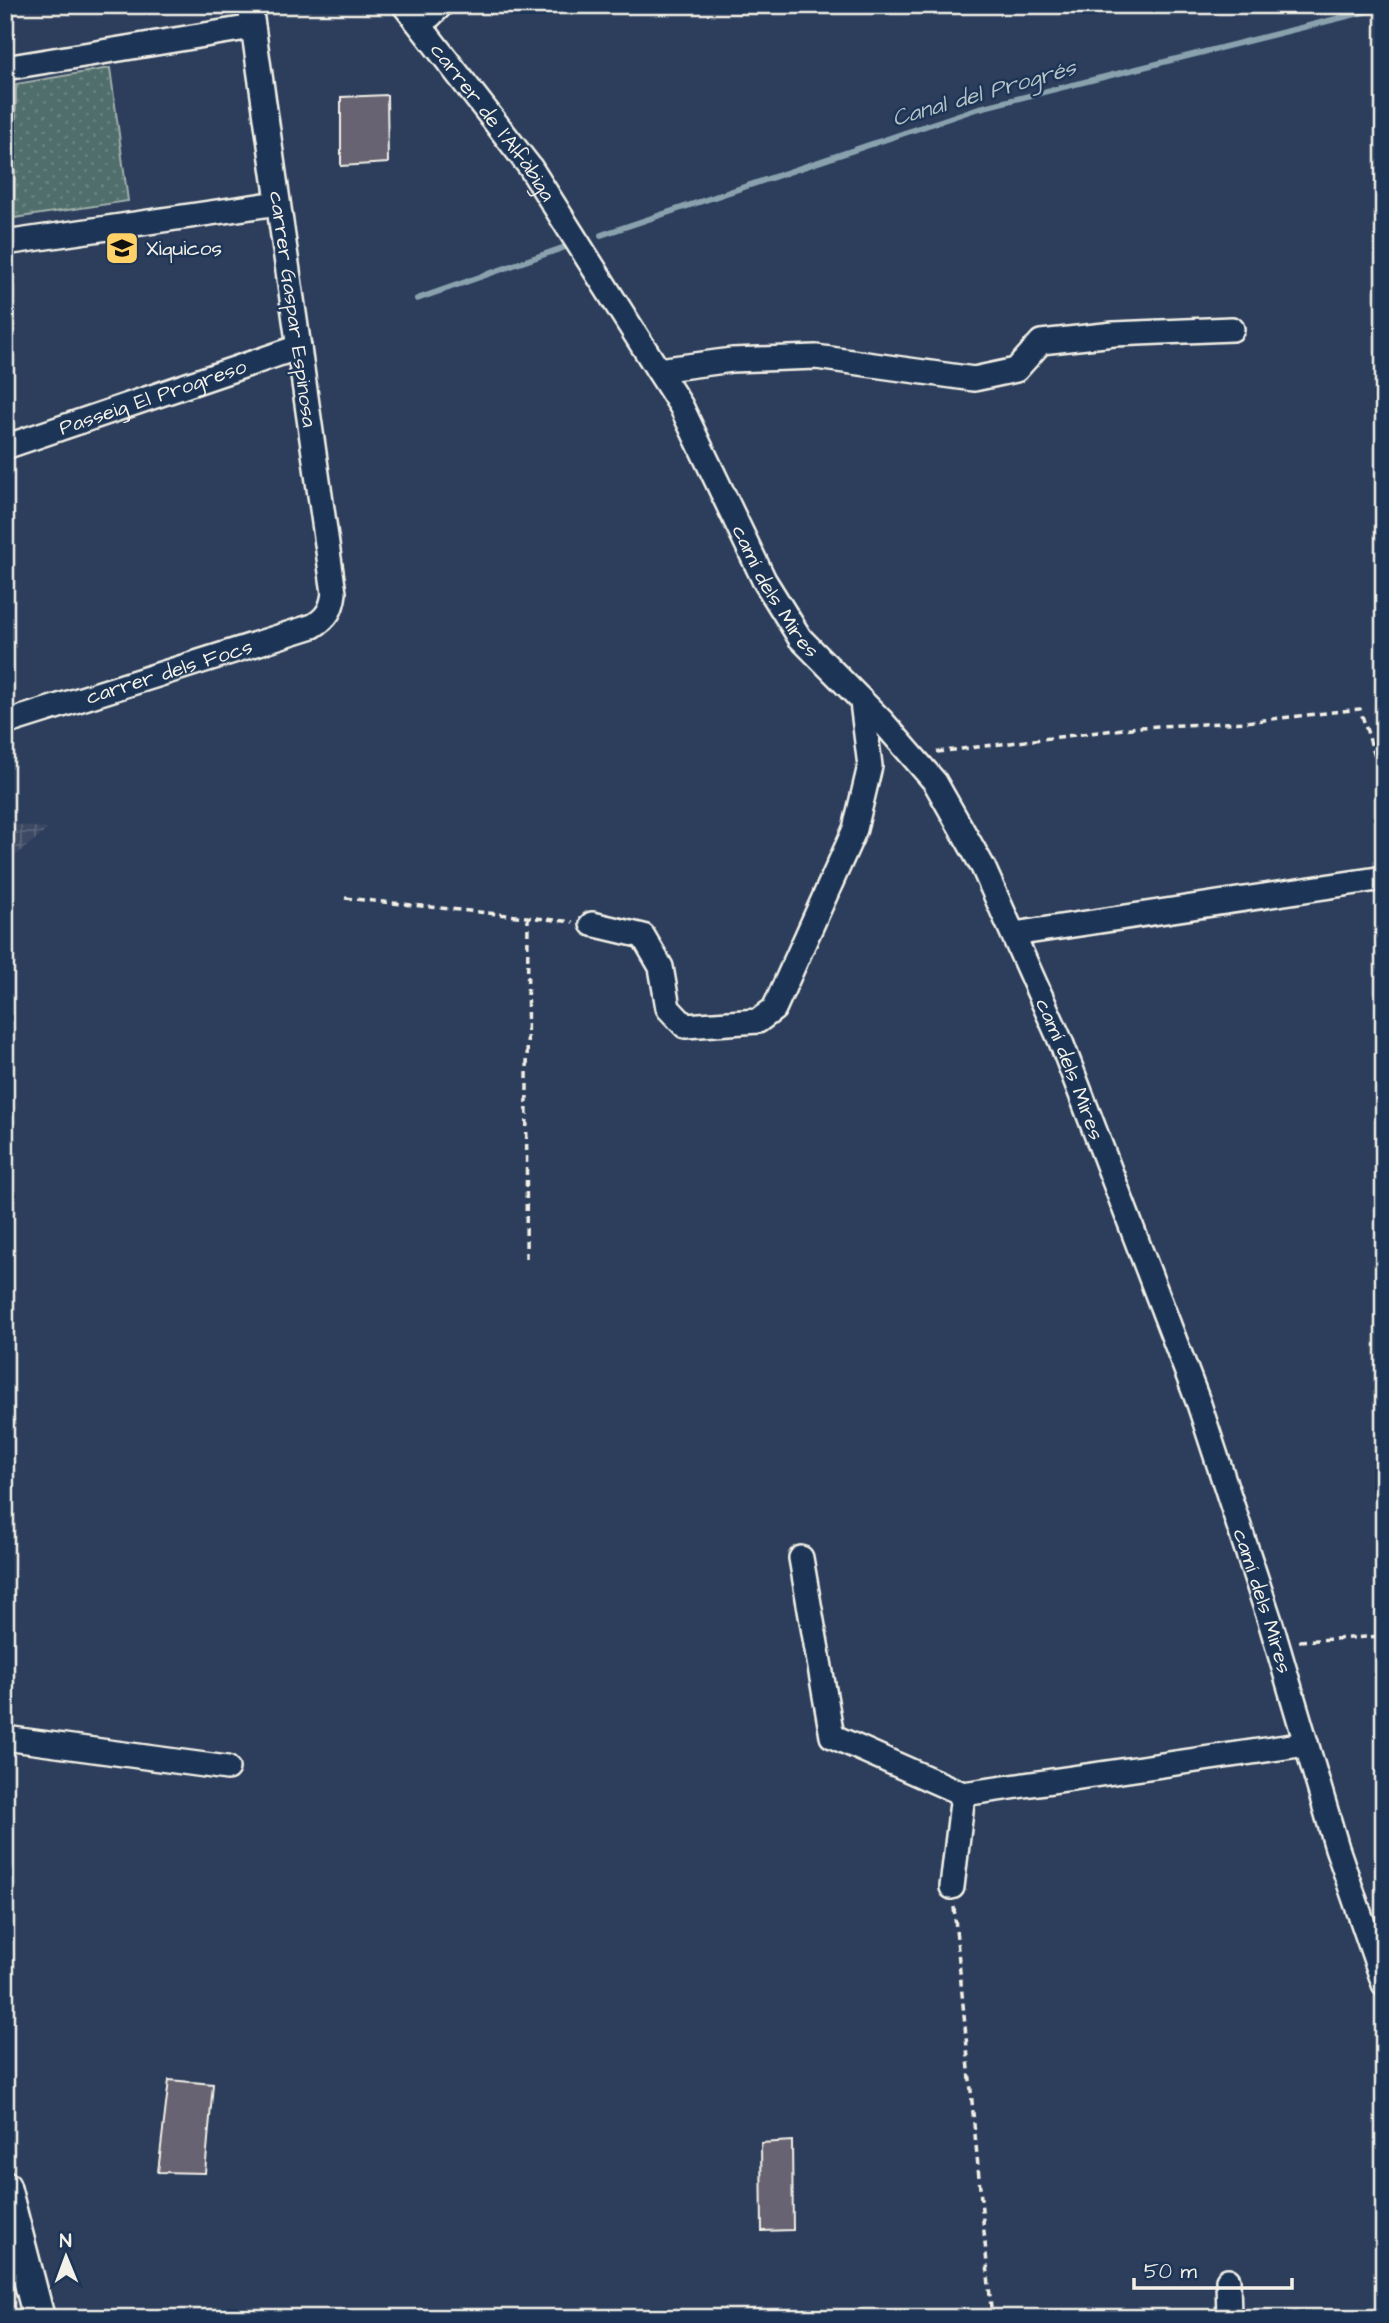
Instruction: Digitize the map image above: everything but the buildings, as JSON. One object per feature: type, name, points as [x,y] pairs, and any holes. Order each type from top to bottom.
[{"type":"main road","points":[[5,2187],[39,2318]]},
{"type":"street","points":[[410,13],[430,16],[441,5]]},
{"type":"street","name":"carrer de l'Alfàbiga","points":[[410,13],[530,167],[577,241]]},
{"type":"street","points":[[5,68],[252,16]]},
{"type":"street","name":"carrer Gaspar Espinosa","points":[[252,16],[334,593],[329,613]]},
{"type":"street","points":[[5,243],[278,202]]},
{"type":"street","name":"camí dels Mires","points":[[577,241],[681,406],[764,580],[800,638],[935,782],[983,867],[1061,1042],[1199,1404],[1276,1642],[1337,1848],[1384,1984]]},
{"type":"street","points":[[658,370],[732,360],[816,356],[974,379],[1016,369],[1041,342],[1114,334],[1232,329]]},
{"type":"street","name":"Passeig El Progreso","points":[[5,447],[299,347]]},
{"type":"street","name":"carrer dels Focs","points":[[5,723],[313,626],[329,613]]},
{"type":"street","points":[[592,924],[643,936],[661,967],[668,1008],[685,1026],[758,1021],[774,1009],[855,829],[870,766],[862,702]]},
{"type":"street","points":[[1014,934],[1384,878]]},
{"type":"street","points":[[801,1558],[832,1736],[963,1794],[1306,1744]]},
{"type":"street","points":[[5,1738],[227,1768]]},
{"type":"street","points":[[952,1887],[963,1794]]},
{"type":"street","points":[[1228,2280],[1228,2318]]},
{"type":"path","points":[[912,755],[1139,727],[1246,722],[1360,709],[1384,785]]},
{"type":"path","points":[[345,898],[592,924]]},
{"type":"path","points":[[526,1259],[528,917]]},
{"type":"path","points":[[1276,1642],[1384,1636]]},
{"type":"path","points":[[952,1887],[992,2318]]},
{"type":"shaded area","points":[[5,823],[48,829],[5,864]]},
{"type":"green space","points":[[110,68],[128,201],[14,218],[16,84]]},
{"type":"waterway","name":"Canal del Progrés","points":[[601,235],[976,109],[1384,7]]},
{"type":"waterway","name":"Canal del Progrés","points":[[417,299],[571,245]]},
{"type":"place","name":"Xiquicos","points":[[122,248]]}]
